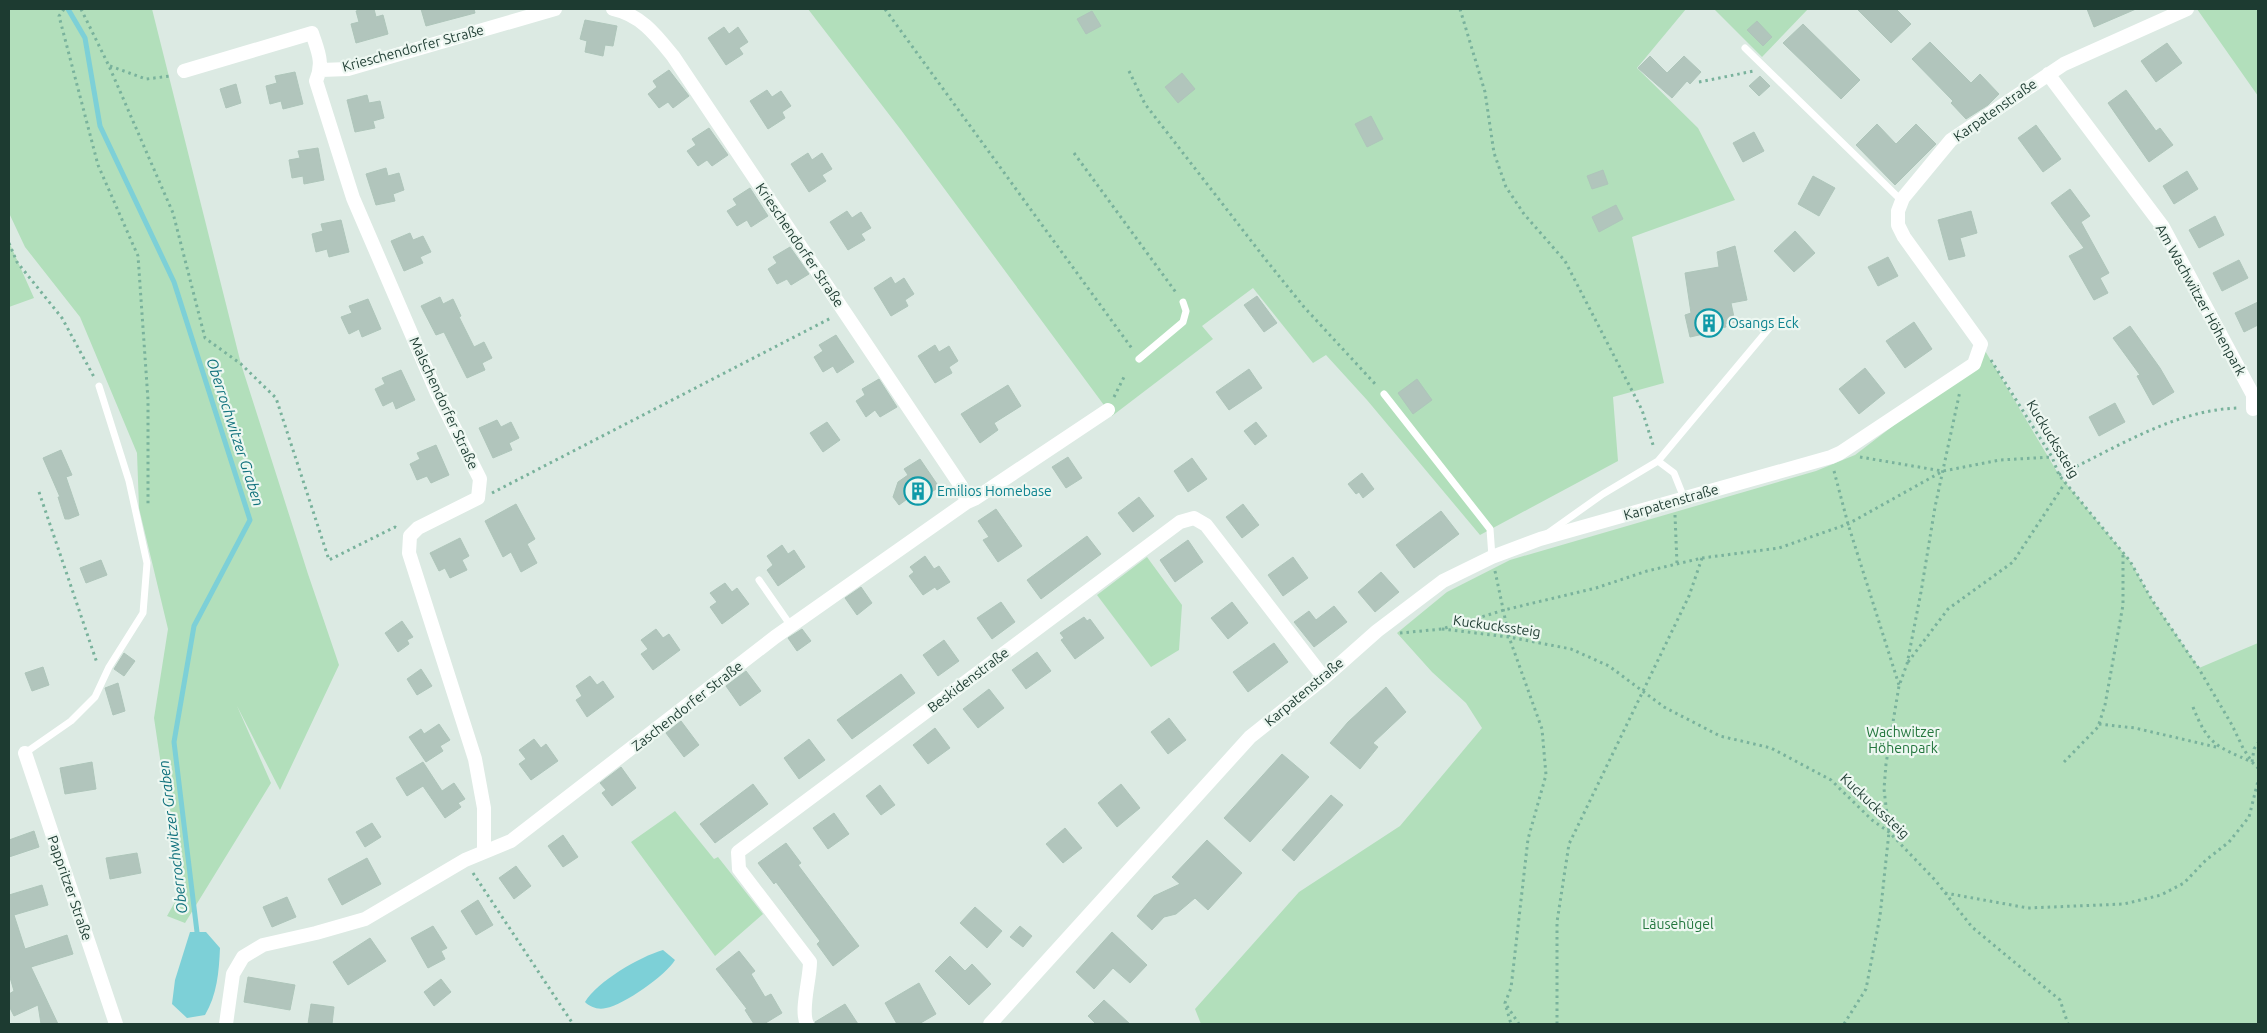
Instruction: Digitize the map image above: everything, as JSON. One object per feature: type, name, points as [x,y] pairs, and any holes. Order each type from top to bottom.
[{"type":"street","name":"Krieschendorfer Straße","points":[[177,74],[312,33],[321,60],[321,70],[348,69],[555,9]]},
{"type":"street","name":"Krieschendorfer Straße","points":[[614,9],[626,12],[650,28],[673,56],[961,486],[967,502]]},
{"type":"street","name":"Karpatenstraße","points":[[990,1024],[1250,737],[1324,678],[1383,626],[1443,581],[1492,557],[1540,539],[1836,455],[1974,364],[1981,344],[1904,238],[1898,225],[1898,211],[1902,201],[1951,140],[2048,74],[2079,56],[2187,9]]},
{"type":"street","name":"Malschendorfer Straße","points":[[321,70],[316,82],[354,198],[436,391],[480,479],[478,498]]},
{"type":"street","name":"Am Wachwitzer Höhenpark","points":[[2048,74],[2163,227],[2253,395],[2253,409]]},
{"type":"street","name":"Zaschendorfer Straße","points":[[226,1024],[233,974],[243,957],[263,946],[365,919],[464,860],[511,841],[791,626],[967,502],[976,498],[1108,410]]},
{"type":"street","points":[[478,498],[418,528],[410,536],[409,553],[475,759],[484,808],[484,852]]},
{"type":"street","name":"Beskidenstraße","points":[[807,1024],[804,1010],[810,978],[810,962],[740,869],[738,852],[1180,522],[1194,518],[1206,525],[1324,678]]},
{"type":"street","name":"Pappritzer Straße","points":[[25,753],[116,1024]]},
{"type":"lane","points":[[1746,48],[1902,201]]},
{"type":"lane","points":[[1139,359],[1183,322],[1186,311],[1183,302]]},
{"type":"lane","points":[[1540,539],[1603,494],[1658,461],[1771,326]]},
{"type":"lane","points":[[25,753],[71,721],[95,697],[109,667],[143,613],[147,563],[129,481],[99,386]]},
{"type":"lane","points":[[1384,394],[1490,529],[1492,557]]},
{"type":"lane","points":[[1658,461],[1674,472],[1680,499]]},
{"type":"lane","points":[[760,580],[791,626]]},
{"type":"path","points":[[64,9],[59,16],[98,165],[138,256],[148,400],[148,515]]},
{"type":"path","points":[[81,9],[109,66],[173,213],[205,338],[241,364],[276,398],[329,560],[395,527],[410,536]]},
{"type":"path","points":[[885,9],[1139,359]]},
{"type":"path","points":[[1460,9],[1485,92],[1494,153],[1506,187],[1524,214],[1566,261],[1601,334],[1642,410],[1658,461]]},
{"type":"path","points":[[109,66],[146,79],[177,74]]},
{"type":"path","points":[[1698,82],[1767,69]]},
{"type":"path","points":[[1129,71],[1145,104],[1260,252],[1304,307],[1384,394]]},
{"type":"path","points":[[1074,154],[1183,302]]},
{"type":"path","points":[[9,243],[17,262],[62,318],[99,386]]},
{"type":"path","points":[[478,498],[498,492],[844,311]]},
{"type":"path","name":"Kuckuckssteig","points":[[1981,344],[2052,458],[2065,483],[2123,554],[2199,669],[2252,762],[2258,768]]},
{"type":"path","points":[[1844,1024],[1866,989],[1880,916],[1889,832],[1884,788],[1886,764],[1899,686],[1907,664],[1943,471],[1965,369]]},
{"type":"path","points":[[1108,410],[1125,375]]},
{"type":"path","points":[[2060,475],[2177,419],[2227,409],[2253,409]]},
{"type":"path","points":[[1899,686],[1848,524],[1836,455],[1943,471]]},
{"type":"path","points":[[1383,626],[1397,633],[1442,629],[1504,610],[1596,588],[1647,571],[1702,558],[1779,548],[1848,524],[1943,471],[2000,460],[2052,458]]},
{"type":"path","points":[[1907,664],[1948,610],[2013,562],[2065,483]]},
{"type":"path","points":[[39,492],[68,582],[94,647],[102,683]]},
{"type":"path","points":[[1677,564],[1680,499]]},
{"type":"path","points":[[2064,762],[2099,724],[2105,705],[2123,605],[2123,554]]},
{"type":"path","points":[[1492,557],[1509,638],[1542,729],[1546,775],[1528,838],[1511,988],[1505,1003],[1511,1024]]},
{"type":"path","points":[[1557,1024],[1557,922],[1569,844],[1689,596],[1702,558]]},
{"type":"path","name":"Kuckuckssteig","points":[[1442,629],[1571,649],[1609,666],[1643,689],[1664,707],[1720,736],[1771,748],[1831,780],[1872,820],[1889,832],[1945,892],[1972,927],[2060,1000],[2068,1024]]},
{"type":"path","points":[[2193,707],[2203,731],[2220,748]]},
{"type":"path","points":[[2099,724],[2135,728],[2220,748],[2252,762],[2254,749],[2258,744]]},
{"type":"path","points":[[1945,892],[2028,908],[2124,904],[2161,895],[2184,883],[2206,860],[2229,842],[2249,817],[2258,780]]},
{"type":"path","points":[[464,860],[573,1024]]},
{"type":"path","points":[[1505,1003],[1519,1024]]},
{"type":"green space","points":[[9,9],[152,9],[241,364],[339,665],[280,790],[237,706],[271,783],[185,923],[167,916],[180,893],[154,718],[168,629],[139,508],[137,453],[80,317],[25,247],[9,213]]},
{"type":"green space","points":[[808,9],[1686,9],[1637,68],[1698,128],[1735,200],[1632,237],[1664,383],[1613,397],[1618,461],[1480,535],[1367,400],[1326,355],[1313,363],[1253,288],[1202,326],[1213,339],[1112,416],[901,130]]},
{"type":"green space","points":[[1714,9],[1808,9],[1762,57]]},
{"type":"green space","points":[[2197,9],[2258,9],[2258,96]]},
{"type":"green space","points":[[9,242],[34,298],[9,307]]},
{"type":"green space","name":"Wachwitzer Höhenpark","points":[[1981,344],[2059,475],[2130,561],[2152,600],[2199,668],[2258,643],[2258,1024],[1201,1024],[1195,1009],[1299,892],[1400,826],[1482,728],[1466,703],[1432,672],[1397,633],[1447,592],[1510,560],[1816,471],[1855,455],[1974,364]]},
{"type":"green space","points":[[1147,557],[1182,605],[1179,650],[1151,667],[1097,595]]},
{"type":"green space","points":[[675,811],[714,859],[718,857],[763,914],[715,956],[631,842]]},
{"type":"water","points":[[190,932],[206,932],[220,948],[217,983],[209,1007],[205,1015],[187,1018],[172,1004],[175,980]]},
{"type":"water","points":[[663,950],[675,960],[663,973],[644,988],[614,1006],[606,1008],[594,1008],[585,1002],[609,978],[631,964]]},
{"type":"building","points":[[374,9],[376,17],[383,15],[388,34],[356,43],[351,24],[359,22],[356,11]]},
{"type":"building","points":[[421,9],[474,9],[475,13],[426,26]]},
{"type":"building","points":[[1857,9],[1896,9],[1911,24],[1891,43]]},
{"type":"building","points":[[2087,9],[2136,9],[2094,27]]},
{"type":"building","points":[[1092,11],[1101,26],[1086,34],[1077,19]]},
{"type":"building","points":[[585,20],[617,26],[613,46],[605,45],[603,56],[585,52],[587,41],[580,39]]},
{"type":"building","points":[[1757,21],[1772,37],[1763,46],[1747,30]]},
{"type":"building","points":[[1803,24],[1860,80],[1841,99],[1783,43]]},
{"type":"building","points":[[724,27],[729,34],[738,27],[748,42],[739,48],[743,54],[726,65],[708,38]]},
{"type":"building","points":[[1930,42],[1971,83],[1980,74],[1999,94],[1988,105],[1966,119],[1951,103],[1953,101],[1912,59]]},
{"type":"building","points":[[2167,43],[2182,63],[2156,82],[2141,61]]},
{"type":"building","points":[[1650,56],[1667,73],[1684,56],[1701,72],[1690,84],[1687,81],[1672,98],[1638,68]]},
{"type":"building","points":[[669,70],[689,96],[673,108],[668,102],[659,108],[648,94],[657,87],[653,81]]},
{"type":"building","points":[[295,72],[303,104],[283,109],[281,101],[270,104],[266,86],[277,83],[275,76]]},
{"type":"building","points":[[1182,73],[1195,89],[1178,103],[1165,87]]},
{"type":"building","points":[[1760,76],[1770,86],[1759,96],[1749,86]]},
{"type":"building","points":[[236,84],[241,103],[226,108],[220,89]]},
{"type":"building","points":[[767,90],[772,97],[781,91],[791,106],[782,112],[785,118],[768,129],[750,101]]},
{"type":"building","points":[[2126,90],[2156,131],[2160,128],[2173,145],[2149,162],[2108,103]]},
{"type":"building","points":[[367,95],[369,103],[380,101],[384,118],[373,121],[375,128],[355,132],[347,100]]},
{"type":"building","points":[[1371,116],[1383,139],[1367,147],[1355,124]]},
{"type":"building","points":[[1877,124],[1896,144],[1916,124],[1936,144],[1895,185],[1856,145]]},
{"type":"building","points":[[2036,125],[2061,159],[2043,172],[2018,138]]},
{"type":"building","points":[[709,128],[728,155],[712,166],[707,160],[698,166],[687,151],[696,145],[692,139]]},
{"type":"building","points":[[1754,132],[1764,151],[1743,162],[1733,143]]},
{"type":"building","points":[[318,148],[324,180],[304,184],[303,176],[292,178],[289,160],[300,158],[298,151]]},
{"type":"building","points":[[808,153],[812,160],[822,153],[832,169],[822,175],[826,181],[809,192],[791,164]]},
{"type":"building","points":[[386,168],[388,176],[399,173],[404,190],[393,194],[395,201],[376,205],[366,174]]},
{"type":"building","points":[[1603,170],[1608,184],[1592,189],[1587,176]]},
{"type":"building","points":[[2187,171],[2198,189],[2174,204],[2163,186]]},
{"type":"building","points":[[1813,176],[1835,188],[1819,216],[1798,204]]},
{"type":"building","points":[[750,188],[768,216],[751,227],[747,220],[737,226],[727,211],[737,205],[733,199]]},
{"type":"building","points":[[2070,189],[2090,216],[2081,222],[2109,273],[2100,278],[2108,293],[2094,300],[2069,256],[2084,248],[2051,203]]},
{"type":"building","points":[[1616,205],[1623,219],[1599,232],[1592,217]]},
{"type":"building","points":[[847,211],[852,218],[861,212],[871,228],[861,234],[865,240],[848,250],[830,222]]},
{"type":"building","points":[[1971,211],[1977,233],[1960,238],[1965,256],[1949,260],[1938,220]]},
{"type":"building","points":[[2215,216],[2224,235],[2199,248],[2189,230]]},
{"type":"building","points":[[341,220],[349,252],[329,257],[327,249],[316,252],[312,234],[323,231],[321,224]]},
{"type":"building","points":[[1795,231],[1815,253],[1794,272],[1774,251]]},
{"type":"building","points":[[410,233],[413,240],[423,236],[431,252],[420,257],[423,263],[404,271],[391,241]]},
{"type":"building","points":[[1735,246],[1747,300],[1731,303],[1735,322],[1725,324],[1726,327],[1721,328],[1722,330],[1690,337],[1685,315],[1691,313],[1685,273],[1719,267],[1717,252]]},
{"type":"building","points":[[790,247],[809,274],[791,285],[787,279],[777,284],[768,269],[777,263],[773,257]]},
{"type":"building","points":[[1888,257],[1898,276],[1878,286],[1868,267]]},
{"type":"building","points":[[2239,260],[2248,278],[2222,291],[2213,273]]},
{"type":"building","points":[[891,277],[895,284],[904,278],[914,294],[905,300],[908,306],[891,316],[874,288]]},
{"type":"building","points":[[1257,296],[1277,323],[1264,332],[1244,305]]},
{"type":"building","points":[[440,297],[443,304],[453,299],[461,316],[459,317],[474,347],[484,342],[492,358],[482,363],[485,370],[467,378],[444,332],[436,335],[421,306]]},
{"type":"building","points":[[368,299],[381,329],[362,337],[359,329],[349,334],[341,317],[352,313],[349,306]]},
{"type":"building","points":[[2258,302],[2258,325],[2244,332],[2235,313]]},
{"type":"building","points":[[1914,322],[1932,349],[1905,368],[1886,341]]},
{"type":"building","points":[[2130,326],[2160,368],[2174,392],[2153,405],[2137,376],[2140,375],[2113,338]]},
{"type":"building","points":[[836,335],[854,362],[837,373],[833,366],[823,372],[814,357],[823,351],[819,345]]},
{"type":"building","points":[[935,345],[939,352],[949,346],[958,361],[949,367],[952,373],[935,383],[918,356]]},
{"type":"building","points":[[1865,368],[1885,393],[1859,414],[1839,389]]},
{"type":"building","points":[[1249,369],[1262,388],[1229,410],[1216,392]]},
{"type":"building","points":[[401,370],[415,400],[396,409],[393,401],[383,406],[375,389],[385,384],[382,378]]},
{"type":"building","points":[[879,379],[897,407],[880,417],[875,410],[866,417],[856,401],[865,395],[862,389]]},
{"type":"building","points":[[1417,379],[1432,400],[1413,414],[1398,393]]},
{"type":"building","points":[[1008,385],[1021,406],[994,423],[998,430],[980,443],[961,414]]},
{"type":"building","points":[[2115,403],[2125,422],[2099,436],[2089,417]]},
{"type":"building","points":[[497,420],[501,427],[511,422],[519,438],[509,443],[512,450],[493,458],[479,428]]},
{"type":"building","points":[[827,422],[840,440],[823,452],[810,433]]},
{"type":"building","points":[[1256,422],[1267,436],[1255,445],[1244,431]]},
{"type":"building","points":[[436,445],[449,475],[431,483],[427,476],[417,480],[410,464],[420,459],[417,453]]},
{"type":"building","points":[[61,450],[72,475],[66,477],[79,515],[69,519],[65,519],[58,497],[60,497],[43,458]]},
{"type":"building","points":[[1068,457],[1082,478],[1066,488],[1052,467]]},
{"type":"building","points":[[1192,458],[1207,479],[1188,492],[1174,471]]},
{"type":"building","points":[[920,459],[939,487],[918,501],[914,494],[899,505],[893,497],[898,482],[908,475],[904,469]]},
{"type":"building","points":[[1362,473],[1374,489],[1363,498],[1359,492],[1356,494],[1348,484]]},
{"type":"building","points":[[1139,497],[1154,516],[1133,532],[1118,513]]},
{"type":"building","points":[[516,504],[535,539],[527,544],[537,563],[521,572],[511,552],[503,557],[485,521]]},
{"type":"building","points":[[1243,504],[1259,525],[1242,538],[1226,517]]},
{"type":"building","points":[[996,509],[1022,546],[998,562],[983,540],[989,537],[978,521]]},
{"type":"building","points":[[1441,511],[1459,534],[1414,568],[1396,545]]},
{"type":"building","points":[[1087,536],[1101,554],[1041,599],[1027,580]]},
{"type":"building","points":[[460,538],[469,556],[462,560],[467,570],[450,578],[445,568],[439,571],[430,553]]},
{"type":"building","points":[[1188,540],[1203,562],[1175,582],[1160,560]]},
{"type":"building","points":[[782,545],[788,554],[794,550],[805,567],[778,586],[767,570],[773,565],[767,556]]},
{"type":"building","points":[[925,556],[934,569],[939,566],[950,582],[937,590],[935,587],[923,595],[909,576],[914,572],[910,567]]},
{"type":"building","points":[[1293,557],[1308,578],[1283,596],[1268,575]]},
{"type":"building","points":[[101,560],[107,575],[86,583],[80,568]]},
{"type":"building","points":[[1381,572],[1399,592],[1375,612],[1358,592]]},
{"type":"building","points":[[725,583],[732,592],[737,588],[749,604],[722,624],[710,607],[717,602],[710,593]]},
{"type":"building","points":[[861,587],[872,603],[857,615],[845,598]]},
{"type":"building","points":[[1001,602],[1015,622],[992,639],[977,618]]},
{"type":"building","points":[[1232,602],[1248,623],[1228,639],[1211,618]]},
{"type":"building","points":[[1334,606],[1347,622],[1314,647],[1294,622],[1309,611],[1316,620]]},
{"type":"building","points":[[1084,617],[1087,621],[1090,619],[1104,638],[1075,659],[1061,640],[1064,638],[1060,633]]},
{"type":"building","points":[[402,621],[413,637],[407,640],[409,644],[398,652],[385,633]]},
{"type":"building","points":[[656,629],[663,638],[669,634],[680,650],[653,670],[641,654],[648,649],[641,640]]},
{"type":"building","points":[[802,629],[811,641],[797,651],[788,638]]},
{"type":"building","points":[[944,640],[959,661],[938,676],[923,655]]},
{"type":"building","points":[[1274,643],[1288,662],[1248,692],[1233,672]]},
{"type":"building","points":[[1037,652],[1051,671],[1026,689],[1012,670]]},
{"type":"building","points":[[124,653],[135,661],[124,676],[114,669]]},
{"type":"building","points":[[43,667],[49,685],[32,691],[25,673]]},
{"type":"building","points":[[421,669],[432,686],[417,695],[407,679]]},
{"type":"building","points":[[746,671],[761,691],[740,706],[726,686]]},
{"type":"building","points":[[901,674],[915,693],[852,739],[837,720]]},
{"type":"building","points":[[590,676],[597,685],[603,681],[614,697],[587,717],[576,700],[582,696],[576,686]]},
{"type":"building","points":[[118,683],[125,711],[113,715],[105,688]]},
{"type":"building","points":[[1386,687],[1406,712],[1373,743],[1378,747],[1360,769],[1330,743],[1348,722]]},
{"type":"building","points":[[989,689],[1004,708],[978,728],[963,709]]},
{"type":"building","points":[[1169,718],[1186,740],[1168,754],[1151,732]]},
{"type":"building","points":[[681,721],[699,745],[684,757],[666,733]]},
{"type":"building","points":[[439,724],[450,740],[440,746],[443,751],[426,762],[409,737],[421,729],[424,734]]},
{"type":"building","points":[[935,728],[950,748],[928,764],[913,745]]},
{"type":"building","points":[[534,739],[541,748],[546,744],[558,761],[531,780],[519,764],[526,759],[519,750]]},
{"type":"building","points":[[809,739],[825,760],[799,779],[784,758]]},
{"type":"building","points":[[1282,754],[1309,777],[1250,842],[1224,818]]},
{"type":"building","points":[[92,762],[96,789],[65,794],[60,768]]},
{"type":"building","points":[[423,762],[442,791],[454,783],[465,799],[458,803],[461,807],[445,818],[423,786],[407,796],[396,778]]},
{"type":"building","points":[[621,767],[636,788],[612,806],[602,793],[606,790],[600,783]]},
{"type":"building","points":[[753,784],[768,804],[715,843],[700,824]]},
{"type":"building","points":[[1121,784],[1140,808],[1117,827],[1098,803]]},
{"type":"building","points":[[880,785],[895,805],[881,815],[866,796]]},
{"type":"building","points":[[1331,795],[1343,805],[1294,861],[1282,850]]},
{"type":"building","points":[[834,813],[849,834],[828,849],[813,828]]},
{"type":"building","points":[[372,823],[381,837],[365,847],[356,832]]},
{"type":"building","points":[[1065,828],[1082,848],[1063,863],[1046,844]]},
{"type":"building","points":[[34,831],[39,847],[9,857],[9,840]]},
{"type":"building","points":[[563,835],[578,857],[563,867],[548,846]]},
{"type":"building","points":[[1207,840],[1242,873],[1208,910],[1195,898],[1176,914],[1164,917],[1152,930],[1137,916],[1154,896],[1180,884],[1172,877]]},
{"type":"building","points":[[786,843],[801,863],[798,865],[859,946],[833,966],[817,944],[820,941],[776,882],[774,884],[758,863]]},
{"type":"building","points":[[137,853],[141,873],[110,879],[106,858]]},
{"type":"building","points":[[367,858],[381,884],[342,905],[328,879]]},
{"type":"building","points":[[516,866],[531,886],[514,899],[499,878]]},
{"type":"building","points":[[42,885],[48,905],[14,915],[25,949],[67,935],[73,954],[31,967],[58,1024],[41,1024],[38,1005],[14,1016],[9,1006],[9,994],[14,991],[9,974],[9,895]]},
{"type":"building","points":[[287,897],[296,917],[272,927],[263,907]]},
{"type":"building","points":[[478,900],[493,925],[476,935],[461,911]]},
{"type":"building","points":[[975,907],[1002,931],[987,948],[960,923]]},
{"type":"building","points":[[433,926],[447,948],[441,951],[445,959],[428,968],[411,938]]},
{"type":"building","points":[[1020,926],[1032,936],[1023,947],[1010,937]]},
{"type":"building","points":[[1112,932],[1147,965],[1130,983],[1113,968],[1094,989],[1076,972]]},
{"type":"building","points":[[370,938],[386,961],[348,985],[333,962]]},
{"type":"building","points":[[739,951],[755,971],[751,974],[765,997],[771,994],[782,1013],[764,1024],[754,1024],[745,1010],[747,1009],[716,969]]},
{"type":"building","points":[[950,956],[965,971],[972,964],[991,984],[969,1005],[935,971]]},
{"type":"building","points":[[248,977],[295,985],[290,1010],[244,1002]]},
{"type":"building","points":[[441,979],[451,992],[434,1006],[424,992]]},
{"type":"building","points":[[919,983],[936,1014],[919,1024],[897,1024],[885,1003]]},
{"type":"building","points":[[1104,1000],[1130,1024],[1096,1024],[1088,1016]]},
{"type":"building","points":[[311,1004],[334,1007],[332,1024],[308,1024]]},
{"type":"building","points":[[845,1004],[858,1024],[816,1024],[815,1022]]},
{"type":"waterway","name":"Oberrochwitzer Graben","points":[[68,9],[85,38],[100,126],[174,282],[250,520],[194,626],[174,742],[197,932]]},
{"type":"place","name":"Osangs Eck","points":[[1709,323]]},
{"type":"place","name":"Emilios Homebase","points":[[918,491]]},
{"type":"park label","name":"Läusehügel","points":[[1678,924]]}]
